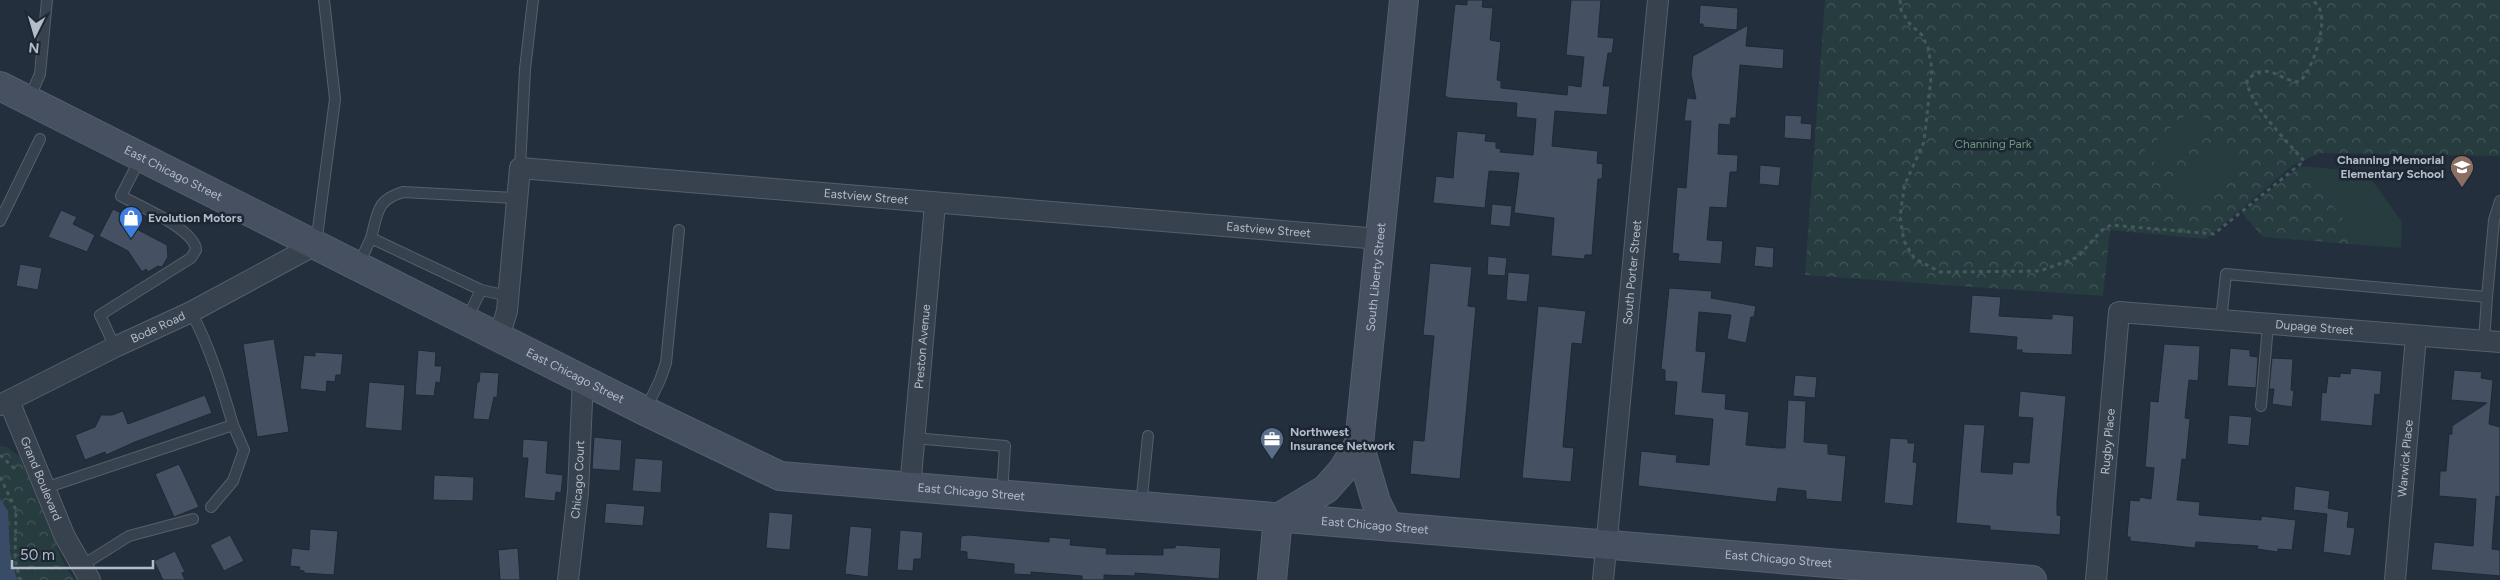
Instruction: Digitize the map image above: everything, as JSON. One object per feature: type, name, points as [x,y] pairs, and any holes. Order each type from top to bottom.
[{"type":"main road","name":"South Liberty Street","points":[[1278,518],[1326,489],[1342,470],[1359,444],[1404,0]]},
{"type":"main road","name":"East Chicago Street","points":[[0,86],[315,246],[467,320],[645,411],[780,476],[1607,544],[1843,568],[2032,580]]},
{"type":"main road","points":[[1359,444],[1376,502],[1388,526]]},
{"type":"main road","points":[[1272,580],[1278,518]]},
{"type":"street","name":"South Porter Street","points":[[1603,580],[1658,0]]},
{"type":"street","points":[[500,337],[508,296],[515,198],[520,168]]},
{"type":"street","name":"Eastview Street","points":[[520,168],[935,204],[1380,239]]},
{"type":"street","name":"Preston Avenue","points":[[910,488],[935,204]]},
{"type":"street","name":"Bode Road","points":[[5,403],[115,347],[191,312],[315,246]]},
{"type":"street","name":"Rugby Place","points":[[2096,580],[2119,312],[2128,313]]},
{"type":"street","name":"Dupage Street","points":[[2128,313],[2492,342]]},
{"type":"street","name":"Warwick Place","points":[[2395,580],[2416,336]]},
{"type":"street","name":"Chicago Court","points":[[568,580],[578,492],[583,379]]},
{"type":"street","name":"Grand Boulevard","points":[[5,403],[45,488],[65,537],[85,573]]},
{"type":"lane","points":[[28,100],[40,74],[47,0]]},
{"type":"lane","points":[[315,246],[335,99],[324,0]]},
{"type":"lane","points":[[520,168],[525,69],[533,0]]},
{"type":"lane","points":[[0,221],[40,139]]},
{"type":"lane","points":[[115,347],[100,315],[191,258],[196,250],[193,240],[182,230],[121,196],[141,158]]},
{"type":"lane","points":[[358,266],[371,238],[380,206],[389,196],[403,192],[515,198]]},
{"type":"lane","points":[[2492,342],[2487,297],[2494,220],[2500,201]]},
{"type":"lane","points":[[645,411],[666,363],[680,230]]},
{"type":"lane","points":[[371,238],[482,290],[508,296]]},
{"type":"lane","points":[[2221,321],[2226,274],[2487,297]]},
{"type":"lane","points":[[467,320],[482,290]]},
{"type":"lane","points":[[191,312],[215,369],[233,425],[244,450],[233,482],[211,507]]},
{"type":"lane","points":[[2261,406],[2268,324]]},
{"type":"lane","points":[[45,488],[233,425]]},
{"type":"lane","points":[[1141,507],[1148,436]]},
{"type":"lane","points":[[914,438],[1005,446],[1002,495]]},
{"type":"lane","points":[[85,573],[129,536],[194,519]]},
{"type":"path","points":[[1900,0],[1902,10],[1909,23],[1922,35],[1925,41],[1932,69],[1924,142],[1904,184],[1900,217],[1904,241],[1914,258],[1940,272],[2040,271],[2058,266],[2078,256],[2102,230],[2111,225],[2214,234],[2304,161],[2256,102],[2247,87],[2247,80],[2255,73],[2267,70],[2292,81],[2299,82],[2306,76],[2316,48],[2321,22],[2321,11],[2313,0]]},
{"type":"path","points":[[0,476],[16,510],[15,559],[20,580]]},
{"type":"green space","name":"Channing Park","points":[[1825,0],[2500,0],[2500,156],[2320,153],[2293,165],[2206,239],[2110,230],[2103,296],[1805,275]]},
{"type":"green space","points":[[2195,107],[2214,130],[2164,173],[2144,151]]},
{"type":"green space","points":[[2222,140],[2242,163],[2191,206],[2172,183]]},
{"type":"green space","points":[[2301,166],[2350,227],[2349,244],[2263,237],[2242,213]]},
{"type":"green space","points":[[2301,166],[2366,172],[2402,222],[2401,248],[2349,244],[2350,227]]},
{"type":"green space","points":[[0,446],[7,447],[20,457],[65,566],[75,580],[0,580]]},
{"type":"water","points":[[0,499],[8,511],[10,552],[17,580],[0,580]]},
{"type":"building","points":[[1467,0],[1483,0],[1482,7],[1493,8],[1490,40],[1501,42],[1497,80],[1501,81],[1501,88],[1567,95],[1568,85],[1581,87],[1584,57],[1566,55],[1571,0],[1601,0],[1598,37],[1614,38],[1612,53],[1608,53],[1603,86],[1610,86],[1607,115],[1555,111],[1552,146],[1598,151],[1597,163],[1603,164],[1602,179],[1598,179],[1592,255],[1585,255],[1584,259],[1551,256],[1554,218],[1514,213],[1519,173],[1489,171],[1485,208],[1433,203],[1436,176],[1453,178],[1457,131],[1486,134],[1485,141],[1496,142],[1496,148],[1501,149],[1500,152],[1533,155],[1536,119],[1516,117],[1517,103],[1449,98],[1445,96],[1455,4],[1467,5]]},
{"type":"building","points":[[1700,5],[1738,8],[1737,30],[1703,27],[1703,24],[1699,24]]},
{"type":"building","points":[[1748,25],[1746,46],[1784,49],[1783,69],[1740,65],[1736,118],[1731,118],[1730,125],[1719,124],[1718,154],[1738,155],[1737,172],[1730,172],[1727,208],[1710,207],[1707,240],[1723,241],[1721,264],[1678,261],[1679,254],[1672,253],[1677,187],[1686,188],[1691,121],[1684,121],[1687,98],[1696,99],[1691,74],[1693,56]]},
{"type":"building","points":[[1785,115],[1802,116],[1801,123],[1812,124],[1811,140],[1784,138]]},
{"type":"building","points":[[1760,165],[1781,167],[1779,186],[1759,184]]},
{"type":"building","points":[[1492,204],[1512,206],[1510,227],[1490,225]]},
{"type":"building","name":"Evolution Motors","points":[[113,209],[130,218],[127,224],[167,245],[168,257],[162,267],[158,266],[148,272],[146,269],[142,272],[128,251],[99,236]]},
{"type":"building","points":[[61,210],[77,217],[73,224],[95,235],[87,252],[48,237]]},
{"type":"building","points":[[1756,246],[1774,248],[1773,268],[1754,266]]},
{"type":"building","points":[[1488,256],[1507,258],[1505,276],[1487,275]]},
{"type":"building","points":[[1430,263],[1472,267],[1468,306],[1476,307],[1460,479],[1410,474],[1413,440],[1424,441],[1434,336],[1423,335]]},
{"type":"building","points":[[20,264],[42,268],[38,290],[16,286]]},
{"type":"building","points":[[1508,272],[1530,274],[1527,302],[1506,300]]},
{"type":"building","points":[[1669,288],[1712,291],[1711,298],[1756,306],[1754,317],[1751,317],[1746,343],[1727,339],[1731,315],[1699,312],[1696,351],[1706,352],[1702,392],[1726,394],[1725,409],[1749,412],[1746,445],[1778,448],[1785,448],[1788,400],[1806,401],[1804,442],[1828,444],[1828,454],[1846,456],[1842,502],[1806,499],[1806,491],[1778,488],[1776,502],[1638,486],[1641,451],[1677,455],[1676,462],[1709,465],[1713,419],[1674,415],[1677,382],[1665,381],[1665,370],[1661,369]]},
{"type":"building","points":[[1972,295],[2001,297],[1999,316],[2052,319],[2052,314],[2074,316],[2072,355],[2022,353],[2022,350],[2016,350],[2017,337],[1969,333]]},
{"type":"building","points":[[1538,306],[1586,311],[1582,344],[1572,343],[1563,447],[1574,448],[1571,482],[1522,478]]},
{"type":"building","points":[[274,339],[289,432],[257,437],[243,344]]},
{"type":"building","points":[[2164,344],[2200,346],[2198,381],[2189,380],[2185,418],[2190,419],[2186,460],[2182,459],[2177,500],[2200,502],[2199,515],[2261,520],[2261,516],[2296,520],[2292,550],[2278,549],[2278,552],[2257,549],[2258,546],[2196,542],[2195,548],[2130,541],[2130,537],[2127,537],[2130,500],[2139,501],[2140,497],[2151,499],[2154,468],[2145,467],[2150,401],[2158,402]]},
{"type":"building","points":[[2230,348],[2250,350],[2250,356],[2258,357],[2256,388],[2227,386]]},
{"type":"building","points":[[418,350],[436,352],[435,366],[442,366],[440,383],[436,382],[434,396],[415,395]]},
{"type":"building","points":[[315,352],[343,354],[341,375],[336,375],[335,382],[327,381],[326,392],[300,389],[304,355],[315,356]]},
{"type":"building","points":[[2272,358],[2293,359],[2291,390],[2294,391],[2292,407],[2272,404],[2274,389],[2269,389]]},
{"type":"building","points":[[2351,368],[2382,371],[2380,395],[2375,394],[2372,426],[2320,421],[2322,392],[2326,393],[2328,376],[2340,377],[2340,373],[2350,374]]},
{"type":"building","points":[[2454,370],[2482,372],[2481,378],[2493,380],[2489,424],[2500,427],[2500,497],[2496,496],[2492,549],[2500,550],[2500,576],[2431,570],[2434,542],[2473,546],[2476,499],[2439,496],[2440,471],[2446,471],[2449,434],[2452,434],[2452,426],[2487,403],[2451,400]]},
{"type":"building","points":[[480,372],[499,373],[497,398],[494,397],[489,420],[473,419]]},
{"type":"building","points":[[1795,375],[1817,377],[1815,398],[1793,396]]},
{"type":"building","points":[[369,382],[405,385],[402,431],[365,428]]},
{"type":"building","points":[[2020,391],[2066,396],[2057,500],[2057,515],[2061,516],[2060,535],[1990,530],[1990,526],[1956,523],[1964,424],[1985,425],[1981,472],[2012,474],[2013,462],[2029,463],[2033,418],[2018,417]]},
{"type":"building","points":[[205,395],[212,413],[106,455],[105,452],[85,460],[75,435],[95,427],[101,415],[112,415],[123,411],[128,424]]},
{"type":"building","points":[[2229,415],[2252,417],[2249,446],[2227,444]]},
{"type":"building","points":[[594,437],[622,440],[620,471],[592,469]]},
{"type":"building","points":[[1890,438],[1908,439],[1908,443],[1915,443],[1913,462],[1917,463],[1913,506],[1884,503]]},
{"type":"building","points":[[523,439],[548,441],[546,473],[563,475],[561,493],[556,492],[555,501],[524,498],[528,458],[522,458]]},
{"type":"building","points":[[635,458],[663,460],[661,493],[632,491]]},
{"type":"building","points":[[179,464],[199,507],[174,517],[155,474]]},
{"type":"building","points":[[434,475],[474,477],[473,501],[433,500]]},
{"type":"building","points":[[2295,486],[2330,491],[2328,508],[2349,512],[2347,527],[2355,528],[2351,556],[2323,552],[2327,514],[2293,510]]},
{"type":"building","points":[[606,503],[645,506],[643,526],[604,523]]},
{"type":"building","points":[[769,512],[793,514],[790,550],[766,548]]},
{"type":"building","points":[[850,526],[872,528],[868,577],[845,574]]},
{"type":"building","points":[[310,529],[338,531],[334,575],[304,573],[304,571],[299,570],[300,567],[290,566],[292,548],[309,550]]},
{"type":"building","points":[[900,530],[923,532],[921,559],[914,559],[913,571],[897,570]]},
{"type":"building","points":[[230,535],[244,561],[224,571],[210,545]]},
{"type":"building","points":[[961,536],[1049,542],[1049,537],[1071,539],[1070,545],[1107,548],[1106,554],[1163,555],[1163,548],[1175,548],[1176,545],[1221,548],[1219,579],[1135,573],[1135,576],[1104,575],[1104,580],[1082,580],[1082,576],[1031,572],[1031,575],[1014,574],[1014,564],[967,559],[967,552],[960,551]]},
{"type":"building","points":[[518,548],[520,580],[500,580],[498,550]]},
{"type":"building","points":[[175,551],[185,572],[182,573],[185,580],[163,580],[154,561]]},
{"type":"place","name":"Channing Memorial Elementary School","points":[[2462,188]]},
{"type":"place","name":"Evolution Motors","points":[[131,239]]},
{"type":"place","name":"Northwest Insurance Network","points":[[1272,460]]}]
